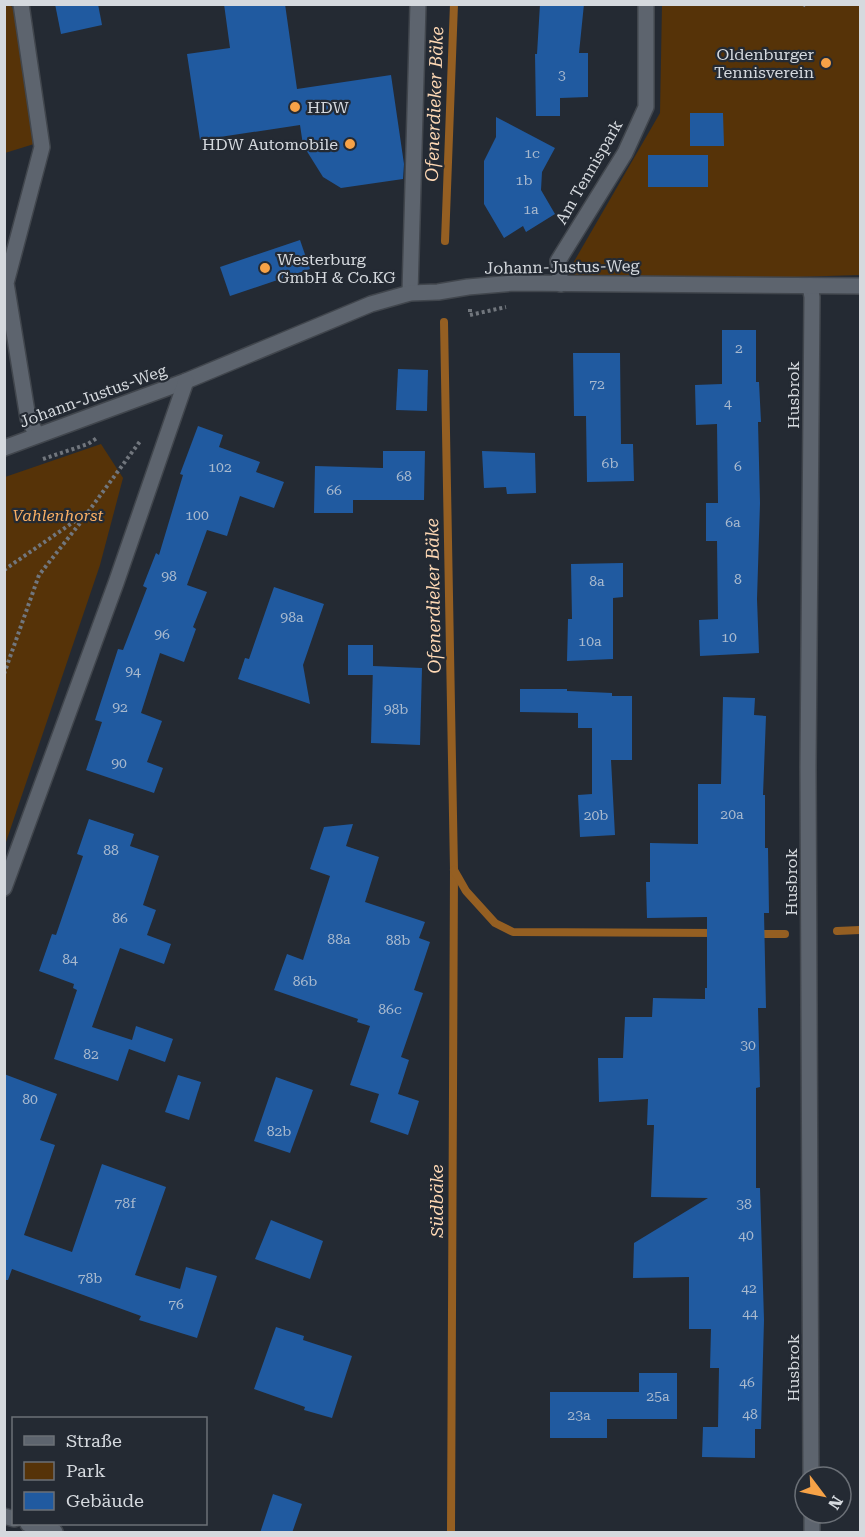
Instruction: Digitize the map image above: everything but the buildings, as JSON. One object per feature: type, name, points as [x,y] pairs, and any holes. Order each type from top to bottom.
[{"type":"street","points":[[21,4],[42,147],[6,282],[28,418],[37,435]]},
{"type":"street","points":[[410,293],[418,4]]},
{"type":"street","name":"Am Tennispark","points":[[561,284],[558,261],[625,153],[646,107],[646,4]]},
{"type":"street","name":"Johann-Justus-Weg","points":[[4,448],[186,381],[371,304],[410,293],[514,283],[861,286]]},
{"type":"street","name":"Husbrok","points":[[810,286],[812,297],[811,605],[808,790],[811,1465]]},
{"type":"street","points":[[4,888],[116,583],[186,381]]},
{"type":"street","points":[[31,1525],[55,1533]]},
{"type":"path","points":[[803,4],[808,4]]},
{"type":"path","points":[[4,674],[39,575],[144,437]]},
{"type":"path","points":[[4,570],[88,512]]},
{"type":"green space","points":[[10,4],[19,19],[34,144],[5,153],[4,5]]},
{"type":"green space","points":[[662,5],[860,5],[860,275],[561,284],[660,113]]},
{"type":"green space","name":"Vahlenhorst","points":[[101,444],[123,478],[100,565],[5,845],[5,477]]},
{"type":"waterway","name":"Ofenerdieker Bäke","points":[[445,241],[454,4]]},
{"type":"waterway","name":"Südbäke","points":[[444,322],[454,870],[451,1532]]},
{"type":"waterway","points":[[454,870],[466,891],[495,923],[513,932],[718,933]]},
{"type":"waterway","name":"Ofenerdieker Bäke","points":[[837,931],[860,930]]},
{"type":"waterway","points":[[755,934],[785,934]]},
{"type":"place","name":"Oldenburger Tennisverein","points":[[826,63]]},
{"type":"place","name":"HDW","points":[[295,107]]},
{"type":"place","name":"HDW Automobile","points":[[350,144]]},
{"type":"place","name":"Westerburg GmbH & Co.KG","points":[[265,268]]}]
